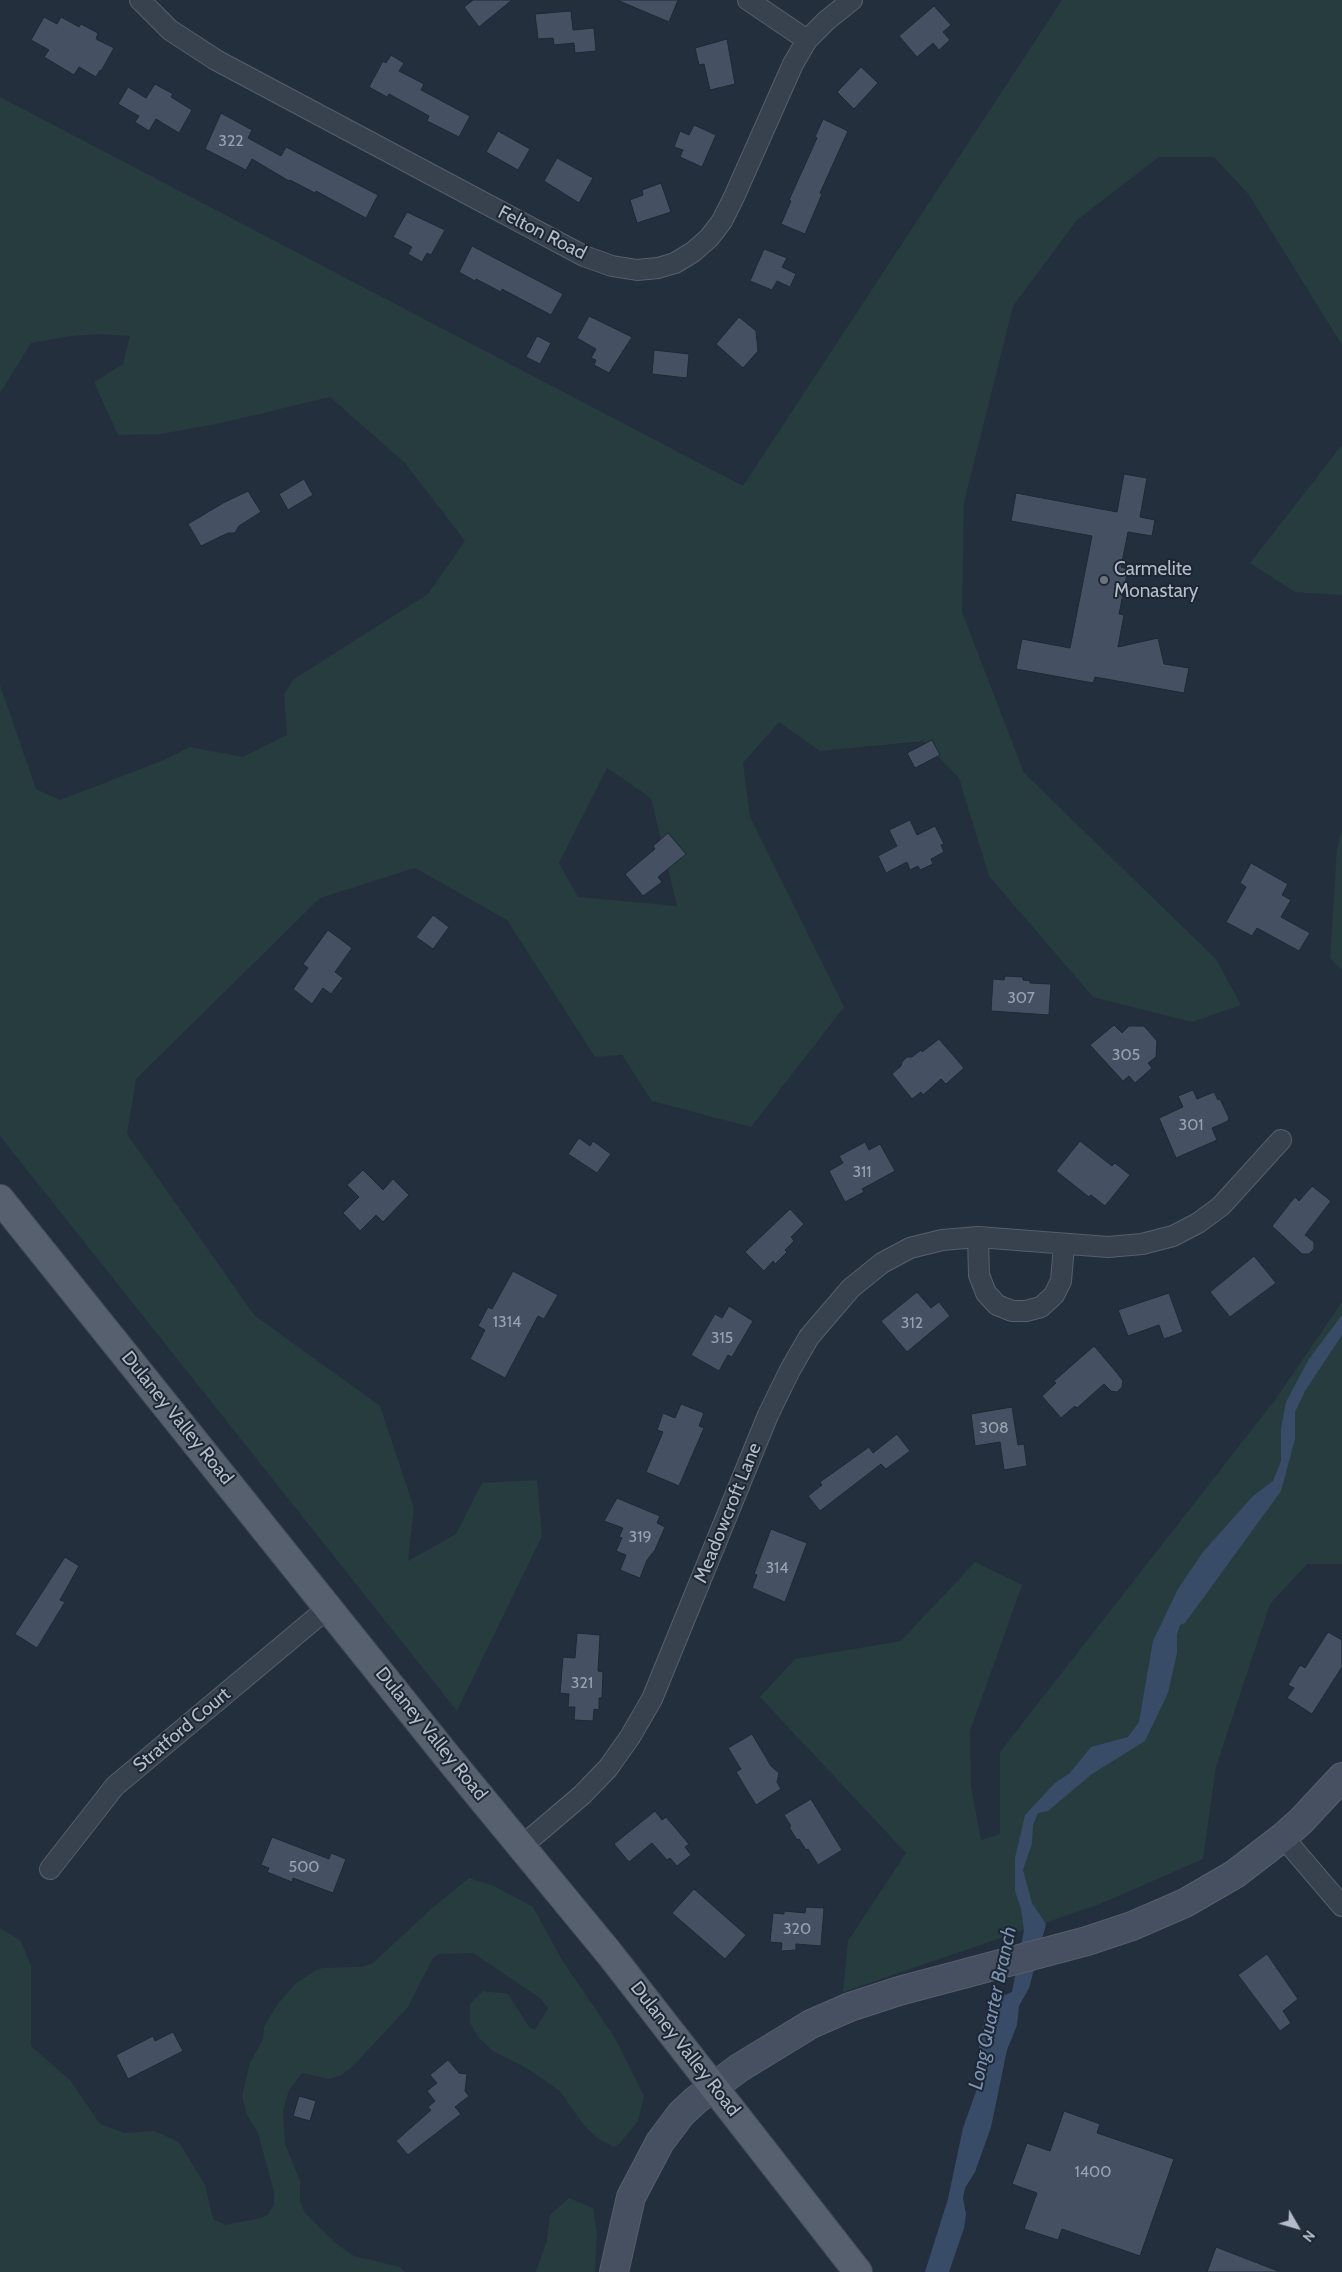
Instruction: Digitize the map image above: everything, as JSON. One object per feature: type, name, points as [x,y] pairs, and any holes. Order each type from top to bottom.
[{"type":"main road","name":"Dulaney Valley Road","points":[[0,1199],[714,2086],[858,2272]]},
{"type":"street","name":"Felton Road","points":[[140,0],[170,30],[225,64],[584,256],[612,266],[637,270],[658,268],[675,262],[693,252],[709,238],[722,221],[793,64],[807,40],[826,20],[852,0]]},
{"type":"street","points":[[748,0],[807,40]]},
{"type":"street","name":"Meadowcroft Lane","points":[[522,1846],[582,1796],[608,1768],[630,1737],[652,1699],[768,1415],[790,1370],[809,1337],[851,1288],[882,1263],[910,1248],[942,1240],[978,1237],[1108,1247],[1142,1244],[1173,1236],[1198,1224],[1220,1206],[1281,1140]]},
{"type":"street","points":[[978,1237],[979,1275],[986,1293],[997,1305],[1012,1311],[1026,1311],[1041,1307],[1054,1295],[1061,1281],[1064,1244]]},
{"type":"street","name":"Stratford Court","points":[[50,1869],[115,1786],[329,1607]]},
{"type":"street","points":[[614,2272],[631,2197],[649,2162],[682,2114],[714,2086],[761,2053],[831,2014],[869,2000],[1024,1958],[1132,1926],[1185,1903],[1235,1874],[1283,1837],[1302,1821],[1342,1777]]},
{"type":"street","points":[[1283,1837],[1342,1906]]},
{"type":"green space","points":[[1062,0],[1342,0],[1342,345],[1249,195],[1214,157],[1159,157],[1077,220],[1013,306],[964,502],[962,612],[1024,773],[1216,959],[1241,1005],[1192,1022],[1093,997],[989,876],[959,778],[923,741],[820,751],[779,722],[743,763],[750,817],[844,1007],[751,1127],[652,1101],[622,1055],[595,1057],[507,920],[415,868],[320,898],[136,1079],[127,1134],[254,1315],[380,1406],[414,1508],[408,1561],[456,1534],[482,1483],[537,1480],[542,1536],[457,1711],[0,1136],[0,685],[36,789],[60,800],[164,760],[190,747],[243,757],[287,735],[284,694],[294,679],[428,594],[465,541],[405,463],[330,397],[221,423],[161,434],[118,435],[94,382],[123,364],[130,336],[97,334],[71,336],[31,343],[0,393],[0,97],[743,486]],"holes":[[[607,768],[651,798],[677,906],[578,897],[559,863]]]},
{"type":"green space","points":[[1342,445],[1342,595],[1295,592],[1250,563]]},
{"type":"green space","points":[[1342,830],[1342,970],[1330,958],[1337,849]]},
{"type":"green space","points":[[1342,1302],[1342,1564],[1307,1564],[1270,1604],[1216,1767],[1203,1859],[1100,1904],[843,1992],[848,1941],[906,1853],[760,1697],[795,1659],[901,1641],[975,1562],[1022,1585],[970,1731],[971,1787],[981,1840],[1000,1834],[1000,1752],[1275,1400]]},
{"type":"green space","points":[[469,1878],[494,1886],[533,1907],[562,1960],[615,2038],[644,2096],[638,2121],[620,2143],[614,2147],[597,2138],[583,2124],[560,2091],[528,2069],[493,2051],[478,2037],[470,2023],[470,2004],[483,1991],[508,1994],[529,2027],[535,2030],[548,2008],[540,1998],[473,1953],[439,1954],[433,1958],[408,2007],[353,2066],[342,2075],[329,2079],[302,2073],[289,2090],[283,2110],[285,2144],[300,2181],[300,2201],[305,2213],[338,2245],[354,2256],[400,2267],[405,2272],[0,2272],[0,1928],[21,1941],[31,1966],[31,2046],[70,2080],[100,2124],[125,2133],[154,2131],[179,2142],[205,2185],[213,2219],[226,2225],[261,2218],[267,2215],[274,2205],[274,2192],[258,2133],[247,2115],[242,2096],[250,2063],[263,2039],[264,2027],[277,2005],[295,1984],[316,1970],[323,1968],[361,1967],[373,1963],[431,1909]]},
{"type":"green space","points":[[569,2198],[593,2208],[597,2233],[595,2272],[536,2272],[547,2240],[550,2215]]},
{"type":"water","name":"Long Quarter Branch","points":[[1342,1315],[1342,1335],[1305,1391],[1295,1412],[1295,1439],[1281,1491],[1185,1623],[1180,1625],[1177,1635],[1177,1653],[1168,1693],[1145,1741],[1092,1774],[1048,1811],[1038,1813],[1033,1825],[1032,1843],[1023,1870],[1032,1903],[1046,1924],[1029,1988],[1019,2006],[1017,2025],[1007,2050],[991,2127],[975,2172],[965,2188],[963,2198],[966,2214],[964,2228],[949,2272],[925,2272],[948,2199],[963,2128],[979,2083],[979,2043],[987,2009],[993,2000],[1012,1992],[1024,1930],[1021,1909],[1015,1891],[1015,1858],[1025,1815],[1055,1783],[1070,1773],[1091,1747],[1128,1737],[1139,1722],[1153,1641],[1178,1589],[1203,1552],[1253,1496],[1273,1481],[1281,1461],[1281,1429],[1286,1402],[1309,1359]]},
{"type":"building","points":[[473,0],[512,0],[479,27],[464,7]]},
{"type":"building","points":[[617,0],[678,0],[669,22]]},
{"type":"building","points":[[934,6],[951,25],[943,32],[950,40],[939,50],[933,43],[917,57],[899,36]]},
{"type":"building","points":[[571,11],[573,30],[594,28],[596,51],[575,53],[574,43],[554,45],[553,38],[538,39],[535,14]]},
{"type":"building","points":[[44,17],[57,24],[61,17],[79,27],[81,24],[98,33],[96,39],[114,48],[96,77],[79,67],[74,75],[44,57],[49,50],[31,40]]},
{"type":"building","points":[[727,39],[735,84],[710,90],[704,64],[699,65],[695,48]]},
{"type":"building","points":[[391,55],[404,63],[399,71],[424,84],[421,90],[470,116],[459,137],[427,121],[429,116],[389,94],[387,97],[369,87],[383,61],[386,63]]},
{"type":"building","points":[[861,67],[878,83],[854,109],[837,92]]},
{"type":"building","points":[[155,84],[173,94],[171,97],[192,110],[179,133],[156,119],[149,131],[135,122],[139,116],[118,104],[128,87],[146,98]]},
{"type":"building","points":[[221,113],[252,130],[248,138],[281,156],[286,147],[378,195],[366,218],[316,191],[315,193],[289,181],[252,159],[246,170],[205,149]]},
{"type":"building","points":[[823,119],[848,131],[820,193],[822,194],[805,234],[781,224]]},
{"type":"building","points":[[694,125],[716,135],[702,167],[680,157],[683,150],[674,147],[680,131],[689,135]]},
{"type":"building","points":[[498,131],[530,149],[518,170],[486,152]]},
{"type":"building","points":[[557,158],[593,178],[579,203],[544,181]]},
{"type":"building","points":[[661,183],[671,212],[637,223],[630,200],[643,195],[642,190]]},
{"type":"building","points":[[407,212],[445,230],[431,255],[427,253],[422,262],[408,254],[412,247],[393,237]]},
{"type":"building","points":[[472,246],[563,294],[551,315],[502,289],[501,292],[459,272]]},
{"type":"building","points":[[764,249],[787,258],[782,267],[796,274],[790,287],[777,281],[772,290],[750,281]]},
{"type":"building","points":[[589,316],[632,337],[609,373],[594,365],[596,360],[591,358],[596,349],[577,338]]},
{"type":"building","points":[[739,317],[756,331],[758,351],[743,368],[716,344]]},
{"type":"building","points":[[537,336],[551,343],[540,364],[526,357]]},
{"type":"building","points":[[654,350],[689,354],[687,378],[652,374]]},
{"type":"building","name":"Carmelite Monastary","points":[[1124,474],[1147,478],[1140,517],[1155,520],[1152,536],[1128,532],[1121,567],[1128,569],[1119,614],[1124,615],[1118,647],[1158,638],[1164,664],[1189,668],[1184,693],[1095,677],[1093,683],[1016,669],[1022,639],[1070,648],[1092,536],[1011,521],[1016,493],[1117,512]]},
{"type":"building","points":[[304,479],[313,495],[288,510],[279,494]]},
{"type":"building","points":[[248,491],[261,512],[239,526],[235,533],[228,533],[201,546],[188,524],[223,503]]},
{"type":"building","points":[[932,740],[940,755],[915,768],[907,753]]},
{"type":"building","points":[[910,820],[917,835],[935,826],[944,844],[941,845],[944,852],[931,859],[933,864],[920,870],[918,866],[910,870],[907,862],[886,873],[878,856],[897,846],[889,830]]},
{"type":"building","points":[[668,833],[686,854],[658,877],[662,882],[643,896],[625,874],[655,849],[653,846]]},
{"type":"building","points":[[1251,863],[1288,884],[1282,895],[1291,900],[1281,917],[1310,933],[1299,951],[1257,928],[1252,936],[1226,922],[1246,887],[1240,883]]},
{"type":"building","points":[[433,915],[449,927],[433,949],[416,937]]},
{"type":"building","points":[[328,930],[352,948],[335,972],[343,978],[331,994],[323,988],[312,1004],[293,989],[308,968],[303,964]]},
{"type":"building","points":[[1005,976],[1023,977],[1023,980],[1030,981],[1030,983],[1051,984],[1049,1015],[991,1011],[993,979],[1004,980]]},
{"type":"building","points":[[1114,1025],[1122,1033],[1129,1026],[1144,1026],[1157,1041],[1156,1057],[1148,1063],[1152,1068],[1135,1083],[1129,1076],[1123,1081],[1090,1045]]},
{"type":"building","points":[[939,1039],[964,1068],[946,1084],[941,1079],[923,1095],[921,1092],[912,1099],[892,1074],[907,1057],[912,1057],[921,1050],[922,1052]]},
{"type":"building","points":[[1193,1090],[1197,1099],[1214,1092],[1218,1100],[1220,1099],[1229,1118],[1228,1121],[1212,1128],[1217,1140],[1176,1158],[1159,1118],[1183,1107],[1178,1096]]},
{"type":"building","points":[[579,1138],[590,1146],[593,1141],[611,1154],[597,1173],[568,1154]]},
{"type":"building","points":[[1080,1141],[1112,1166],[1115,1163],[1130,1175],[1105,1206],[1091,1195],[1089,1197],[1056,1171]]},
{"type":"building","points":[[865,1142],[869,1150],[880,1144],[895,1171],[862,1189],[864,1192],[845,1202],[829,1171],[843,1163],[839,1156]]},
{"type":"building","points":[[363,1170],[383,1190],[393,1179],[409,1195],[383,1222],[376,1215],[360,1231],[343,1213],[359,1197],[347,1185]]},
{"type":"building","points":[[1312,1186],[1331,1201],[1305,1235],[1314,1242],[1314,1249],[1309,1254],[1302,1254],[1272,1226],[1295,1197],[1299,1201]]},
{"type":"building","points":[[790,1209],[804,1224],[791,1237],[794,1241],[785,1250],[787,1252],[775,1264],[773,1261],[764,1271],[745,1252]]},
{"type":"building","points":[[1254,1256],[1276,1283],[1230,1317],[1210,1292]]},
{"type":"building","points":[[513,1271],[558,1295],[544,1319],[538,1316],[505,1378],[470,1359],[485,1330],[478,1326],[488,1307],[492,1309]]},
{"type":"building","points":[[917,1292],[931,1308],[939,1302],[950,1316],[907,1352],[881,1321]]},
{"type":"building","points":[[1169,1293],[1183,1332],[1164,1339],[1159,1325],[1128,1336],[1118,1310]]},
{"type":"building","points":[[729,1306],[753,1321],[732,1357],[728,1355],[719,1371],[691,1355],[715,1314],[722,1318]]},
{"type":"building","points":[[1094,1346],[1123,1381],[1122,1387],[1117,1392],[1111,1391],[1104,1384],[1077,1408],[1075,1406],[1061,1418],[1042,1396],[1056,1383],[1054,1381]]},
{"type":"building","points":[[681,1404],[704,1413],[699,1426],[704,1428],[679,1486],[646,1472],[663,1432],[657,1430],[663,1413],[675,1418]]},
{"type":"building","points":[[1012,1407],[1018,1445],[1024,1444],[1027,1466],[1004,1470],[1000,1442],[975,1446],[971,1414]]},
{"type":"building","points":[[897,1434],[910,1451],[886,1469],[881,1464],[820,1511],[808,1496],[822,1485],[820,1482],[869,1447],[873,1453]]},
{"type":"building","points":[[617,1498],[660,1516],[657,1523],[665,1527],[655,1550],[647,1560],[640,1578],[620,1570],[626,1555],[616,1551],[622,1538],[619,1537],[623,1528],[604,1521]]},
{"type":"building","points":[[771,1529],[807,1543],[785,1602],[752,1588],[757,1575],[754,1574]]},
{"type":"building","points":[[65,1557],[79,1566],[60,1600],[65,1602],[37,1648],[15,1634]]},
{"type":"building","points":[[1328,1632],[1342,1640],[1342,1667],[1312,1714],[1287,1698],[1294,1688],[1288,1685],[1300,1665],[1305,1668]]},
{"type":"building","points":[[577,1633],[600,1635],[598,1671],[603,1672],[602,1698],[599,1698],[599,1710],[594,1709],[593,1721],[574,1720],[575,1707],[568,1707],[569,1694],[560,1693],[563,1657],[575,1658]]},
{"type":"building","points":[[752,1734],[771,1766],[779,1773],[777,1782],[781,1789],[756,1805],[736,1772],[741,1769],[728,1748]]},
{"type":"building","points":[[811,1799],[842,1850],[818,1865],[808,1849],[806,1850],[799,1839],[797,1840],[784,1815]]},
{"type":"building","points":[[655,1811],[662,1820],[666,1817],[689,1844],[685,1847],[691,1855],[677,1866],[670,1858],[667,1860],[652,1843],[629,1862],[614,1844]]},
{"type":"building","points":[[272,1837],[329,1859],[331,1853],[346,1859],[333,1893],[293,1878],[292,1882],[267,1872],[269,1868],[261,1865]]},
{"type":"building","points":[[694,1889],[746,1935],[725,1959],[672,1913]]},
{"type":"building","points":[[806,1907],[824,1908],[821,1946],[796,1944],[796,1950],[781,1951],[782,1943],[770,1942],[773,1913],[784,1914],[784,1911],[805,1913]]},
{"type":"building","points":[[1267,1954],[1298,1999],[1283,2011],[1291,2023],[1280,2031],[1238,1975]]},
{"type":"building","points":[[173,2032],[183,2051],[128,2079],[116,2055],[153,2036],[155,2041]]},
{"type":"building","points":[[448,2060],[459,2073],[467,2074],[465,2091],[469,2096],[455,2107],[461,2114],[408,2155],[396,2141],[431,2110],[428,2107],[435,2101],[427,2091],[437,2083],[430,2075]]},
{"type":"building","points":[[299,2096],[316,2101],[310,2121],[293,2116]]},
{"type":"building","points":[[1064,2111],[1100,2124],[1097,2133],[1174,2159],[1140,2256],[1062,2229],[1058,2240],[1024,2229],[1037,2193],[1012,2184],[1027,2143],[1050,2151]]},
{"type":"building","points":[[1216,2247],[1278,2271],[1278,2272],[1207,2272]]},
{"type":"place","name":"Carmelite Monastary","points":[[1104,580]]}]
